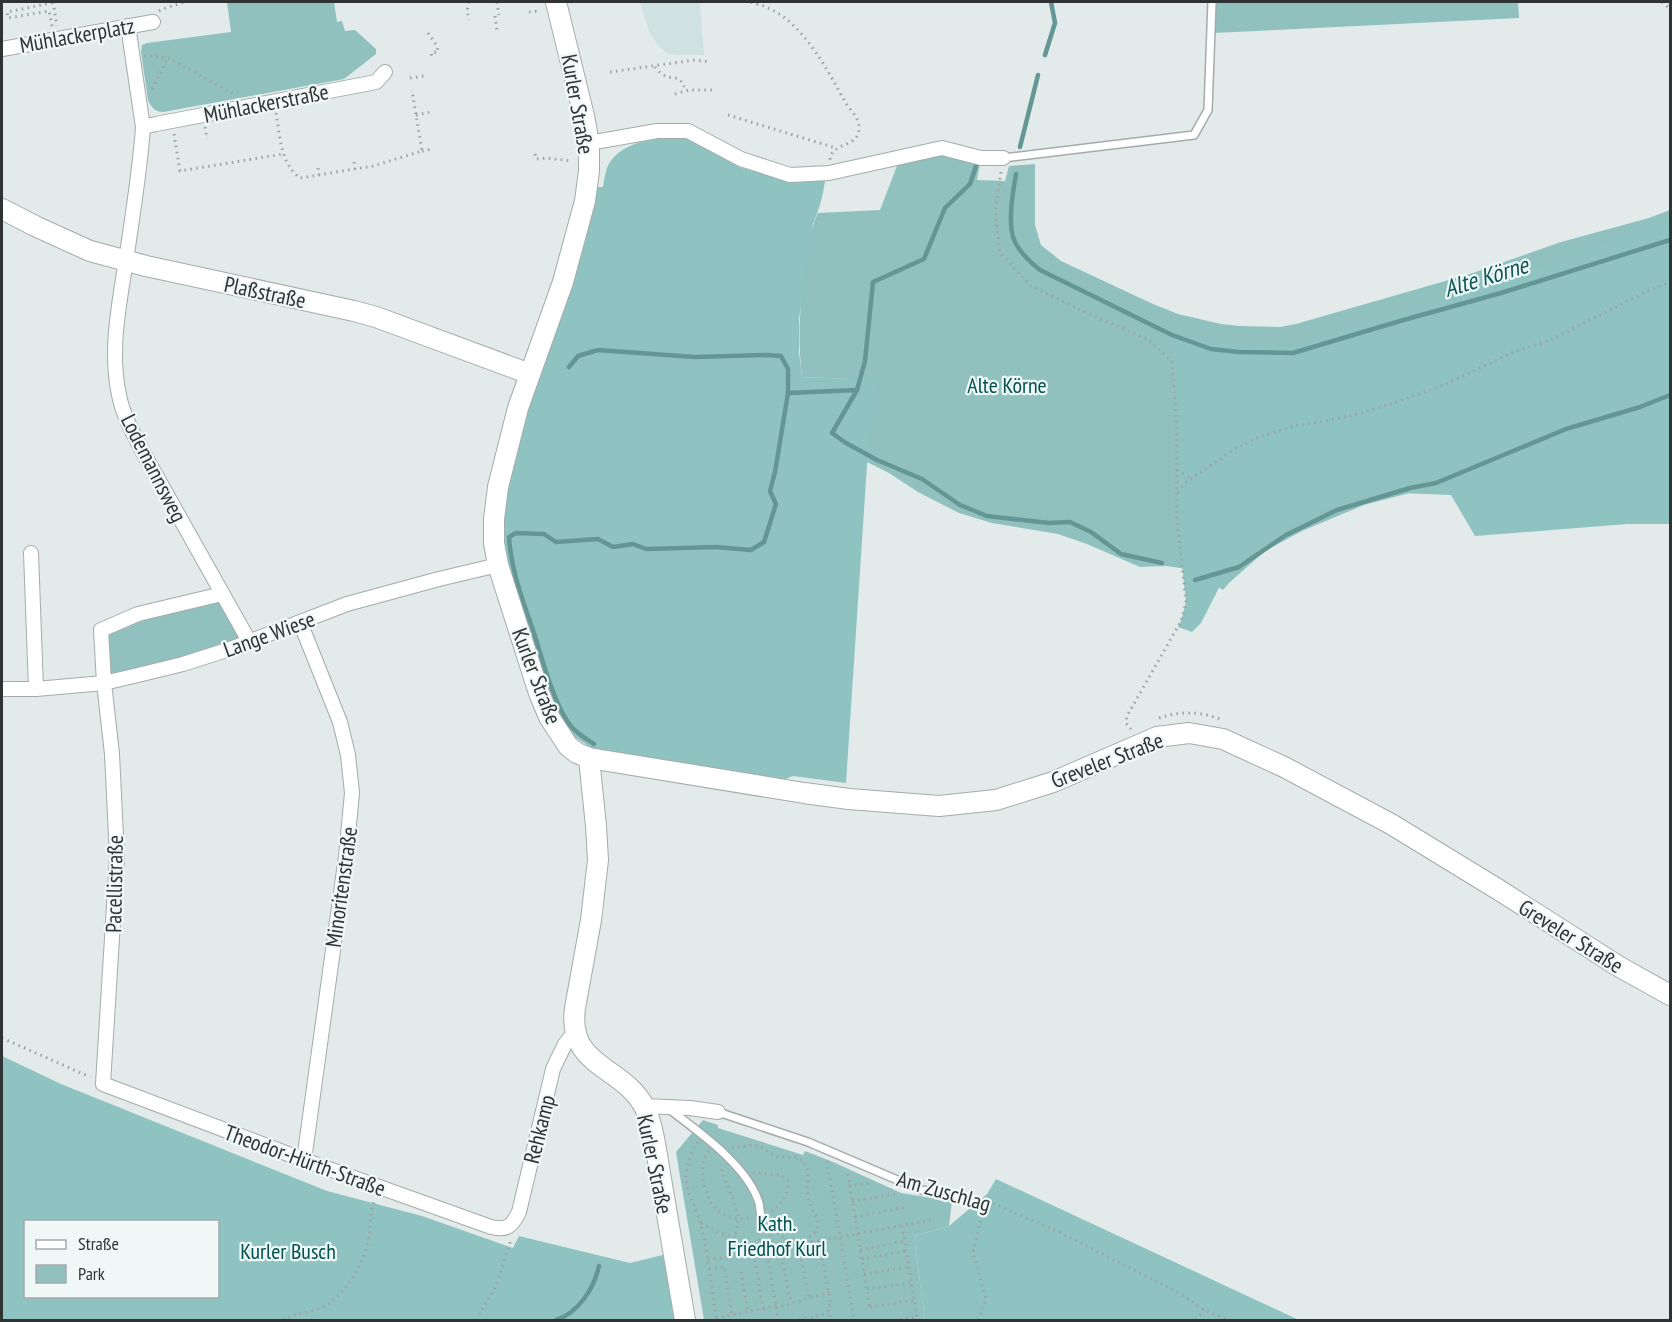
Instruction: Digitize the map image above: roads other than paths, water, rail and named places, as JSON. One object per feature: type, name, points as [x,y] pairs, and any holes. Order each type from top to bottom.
[{"type":"street","name":"Kurler Straße","points":[[549,6],[584,116],[588,143],[585,201],[562,282],[518,408],[498,487],[494,543],[498,565],[529,665],[549,717],[568,746],[589,758]]},
{"type":"street","name":"Mühlackerplatz","points":[[2,49],[155,19]]},
{"type":"street","points":[[125,261],[143,127],[128,26]]},
{"type":"street","name":"Mühlackerstraße","points":[[143,127],[376,82],[385,72]]},
{"type":"street","points":[[588,143],[657,131],[688,131],[741,159],[790,175],[829,173],[942,148],[981,158],[1003,158]]},
{"type":"street","name":"Plaßstraße","points":[[2,209],[90,251],[125,261],[376,317],[530,374]]},
{"type":"street","name":"Lodemannsweg","points":[[125,261],[115,345],[115,369],[119,396],[128,425],[249,641]]},
{"type":"street","points":[[32,553],[36,689]]},
{"type":"street","name":"Lange Wiese","points":[[2,689],[36,689],[104,683],[183,664],[347,604],[498,565]]},
{"type":"street","points":[[104,683],[101,630],[138,614],[222,594]]},
{"type":"street","name":"Minoritenstraße","points":[[300,622],[340,722],[348,755],[352,793],[346,856],[304,1160]]},
{"type":"street","name":"Pacellistraße","points":[[103,1084],[117,857],[112,754],[104,683]]},
{"type":"street","name":"Greveler Straße","points":[[589,758],[804,793],[939,806],[996,800],[1053,782],[1144,732],[1157,737],[1189,732],[1223,739],[1284,767],[1391,824],[1618,966],[1671,995]]},
{"type":"street","points":[[574,1033],[573,1020],[591,920],[598,860],[589,758]]},
{"type":"street","name":"Kurler Straße","points":[[574,1033],[586,1053],[626,1085],[644,1106],[656,1154],[685,1320]]},
{"type":"street","name":"Rehkamp","points":[[508,1227],[519,1212],[554,1070],[565,1044],[574,1033]]},
{"type":"street","name":"Theodor-Hürth-Straße","points":[[103,1084],[304,1160],[491,1227],[501,1229],[508,1227]]},
{"type":"street","name":"Am Zuschlag","points":[[644,1106],[718,1112]]},
{"type":"lane","points":[[1003,158],[1194,135],[1208,110],[1212,2]]},
{"type":"lane","points":[[667,1107],[722,1152],[743,1173],[759,1203],[761,1217]]},
{"type":"lane","name":"Am Zuschlag","points":[[718,1112],[828,1150],[921,1190],[960,1196]]},
{"type":"waterway","name":"Alte Körne","points":[[1045,55],[1055,23],[1051,2]]},
{"type":"waterway","name":"Alte Körne","points":[[1020,147],[1038,75]]},
{"type":"waterway","points":[[976,166],[970,184],[945,208],[924,259],[873,282],[865,361],[857,390],[832,433],[877,460],[922,479],[960,505],[987,516],[1049,523],[1070,522],[1091,532],[1121,554],[1162,563]]},
{"type":"waterway","name":"Alte Körne","points":[[1016,174],[1011,214],[1013,237],[1021,251],[1040,270],[1172,335],[1211,349],[1239,352],[1293,353],[1501,293],[1670,240]]},
{"type":"waterway","points":[[569,367],[578,356],[598,350],[694,357],[781,356],[788,369],[788,393],[770,491],[776,504],[764,542],[751,550],[716,547],[646,549],[633,544],[613,547],[598,539],[556,542],[544,534],[516,533],[509,537],[512,563],[556,700],[571,727],[594,744]]},
{"type":"waterway","points":[[788,393],[857,390]]},
{"type":"waterway","points":[[1195,580],[1239,567],[1286,535],[1337,510],[1410,488],[1436,483],[1566,429],[1640,407],[1670,395]]},
{"type":"waterway","points":[[556,1320],[571,1312],[584,1299],[597,1275],[599,1266]]},
{"type":"park label","name":"Kath. Friedhof Kurl","points":[[777,1236]]},
{"type":"park label","name":"Kurler Busch","points":[[288,1251]]}]
